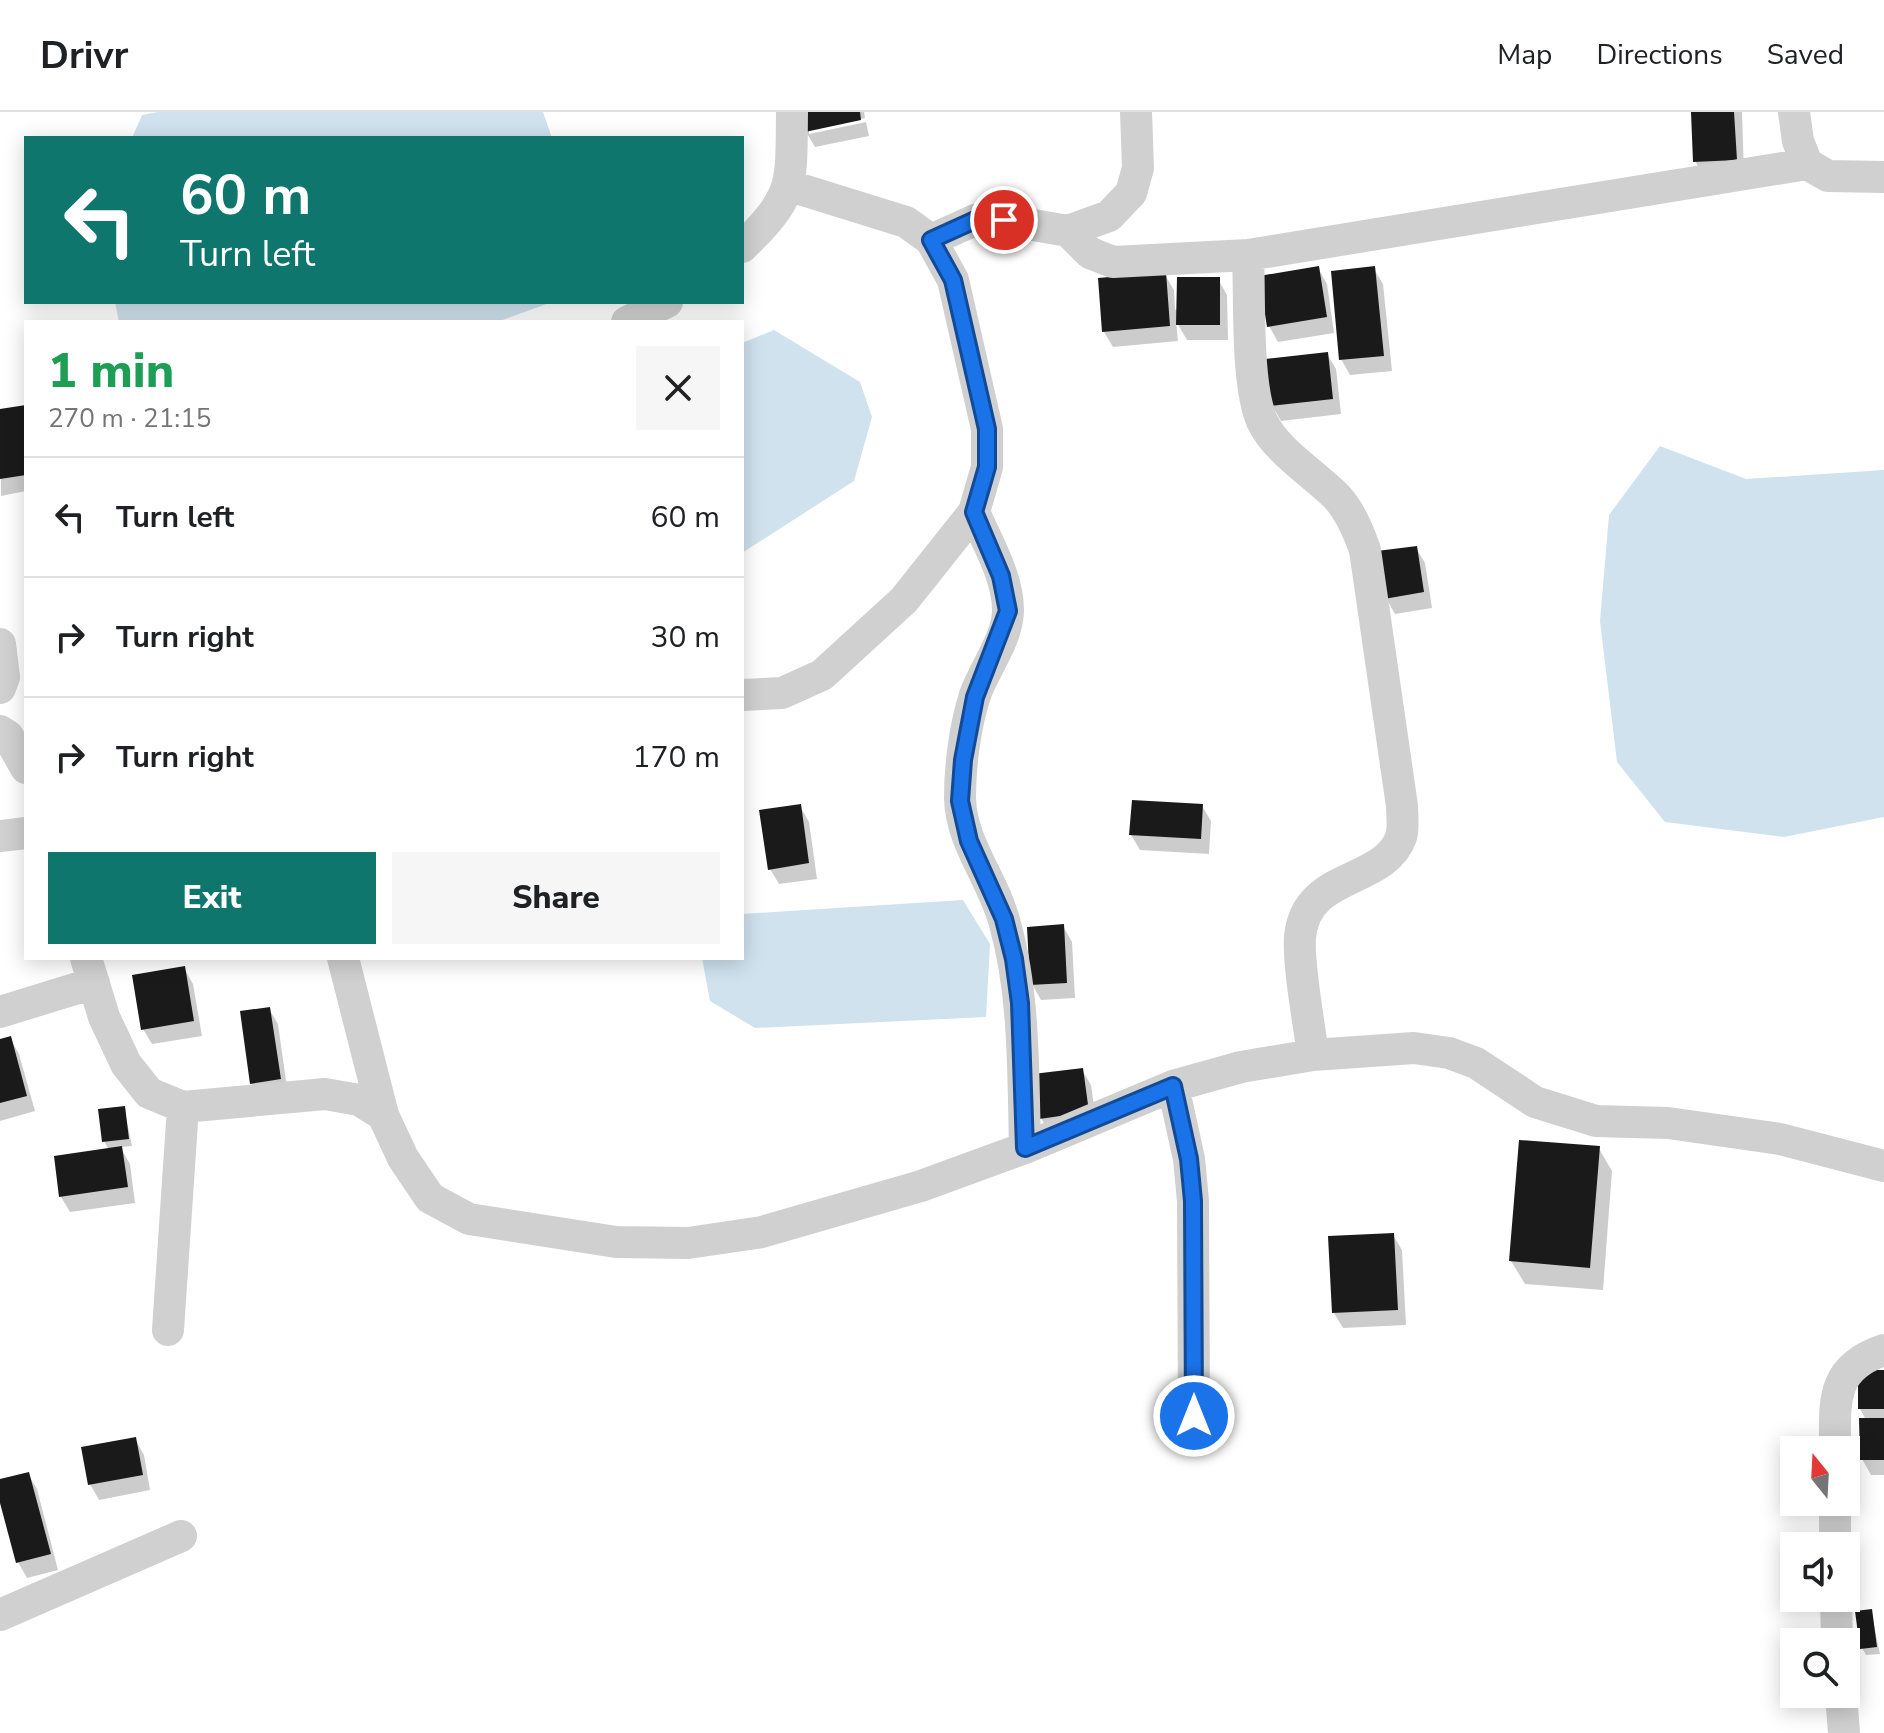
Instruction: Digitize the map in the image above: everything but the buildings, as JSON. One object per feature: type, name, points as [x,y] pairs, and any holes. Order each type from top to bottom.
[{"type":"street","points":[[744,245],[775,216],[790,186],[792,112]]},
{"type":"street","points":[[931,240],[975,220],[1004,220],[1068,231],[1109,216],[1131,193],[1138,168],[1136,112]]},
{"type":"street","points":[[1794,112],[1798,141],[1807,164],[1828,176],[1884,177]]},
{"type":"street","points":[[1068,231],[1090,253],[1113,262],[1248,255],[1807,164]]},
{"type":"street","points":[[744,695],[782,693],[822,675],[904,600],[974,512],[987,467],[987,429],[953,280],[931,240],[906,222],[790,186]]},
{"type":"street","points":[[1248,255],[1255,391],[1262,422],[1280,445],[1338,498],[1355,522],[1365,550],[1402,806],[1402,836],[1387,860],[1332,886],[1311,905],[1307,915],[1300,936],[1313,1055]]},
{"type":"street","points":[[631,320],[663,304]]},
{"type":"street","points":[[974,512],[1001,576],[1008,611],[975,697],[963,760],[960,801],[969,841],[1004,919],[1014,959],[1020,1003],[1025,1148]]},
{"type":"street","points":[[0,644],[4,677],[0,688]]},
{"type":"street","points":[[11,734],[24,763]]},
{"type":"street","points":[[0,836],[24,833]]},
{"type":"street","points":[[344,960],[383,1115],[403,1158],[430,1198],[469,1219],[616,1242],[688,1243],[762,1232],[921,1186],[1025,1148],[1173,1086],[1241,1067],[1313,1055],[1414,1048],[1449,1053],[1476,1063],[1535,1102],[1596,1121],[1668,1123],[1780,1139],[1884,1166]]},
{"type":"street","points":[[0,1012],[90,970],[104,1017],[126,1064],[149,1093],[183,1107],[325,1094],[359,1100],[383,1115]]},
{"type":"street","points":[[1173,1086],[1189,1159],[1193,1201],[1194,1416]]},
{"type":"street","points":[[168,1330],[183,1107]]},
{"type":"street","points":[[1835,1436],[1835,1399],[1846,1371],[1884,1350]]},
{"type":"street","points":[[0,1615],[181,1536]]},
{"type":"street","points":[[1842,1708],[1844,1733]]},
{"type":"water","points":[[158,112],[543,112],[551,136],[133,136],[142,115]]},
{"type":"water","points":[[115,304],[546,304],[502,320],[119,320]]},
{"type":"water","points":[[774,330],[860,382],[872,417],[854,481],[744,552],[744,342]]},
{"type":"water","points":[[1660,446],[1746,479],[1884,470],[1884,817],[1784,837],[1665,822],[1617,762],[1600,621],[1609,515]]},
{"type":"water","points":[[963,900],[990,944],[986,1017],[755,1028],[710,1001],[702,960],[744,960],[744,914]]},
{"type":"route","points":[[1004,220],[975,220],[931,240],[953,280],[987,429],[987,467],[974,512],[1001,576],[1008,611],[999,642],[975,697],[963,760],[960,801],[969,841],[1004,919],[1014,959],[1020,1003],[1025,1148],[1173,1086],[1189,1159],[1193,1201],[1194,1416]]}]
